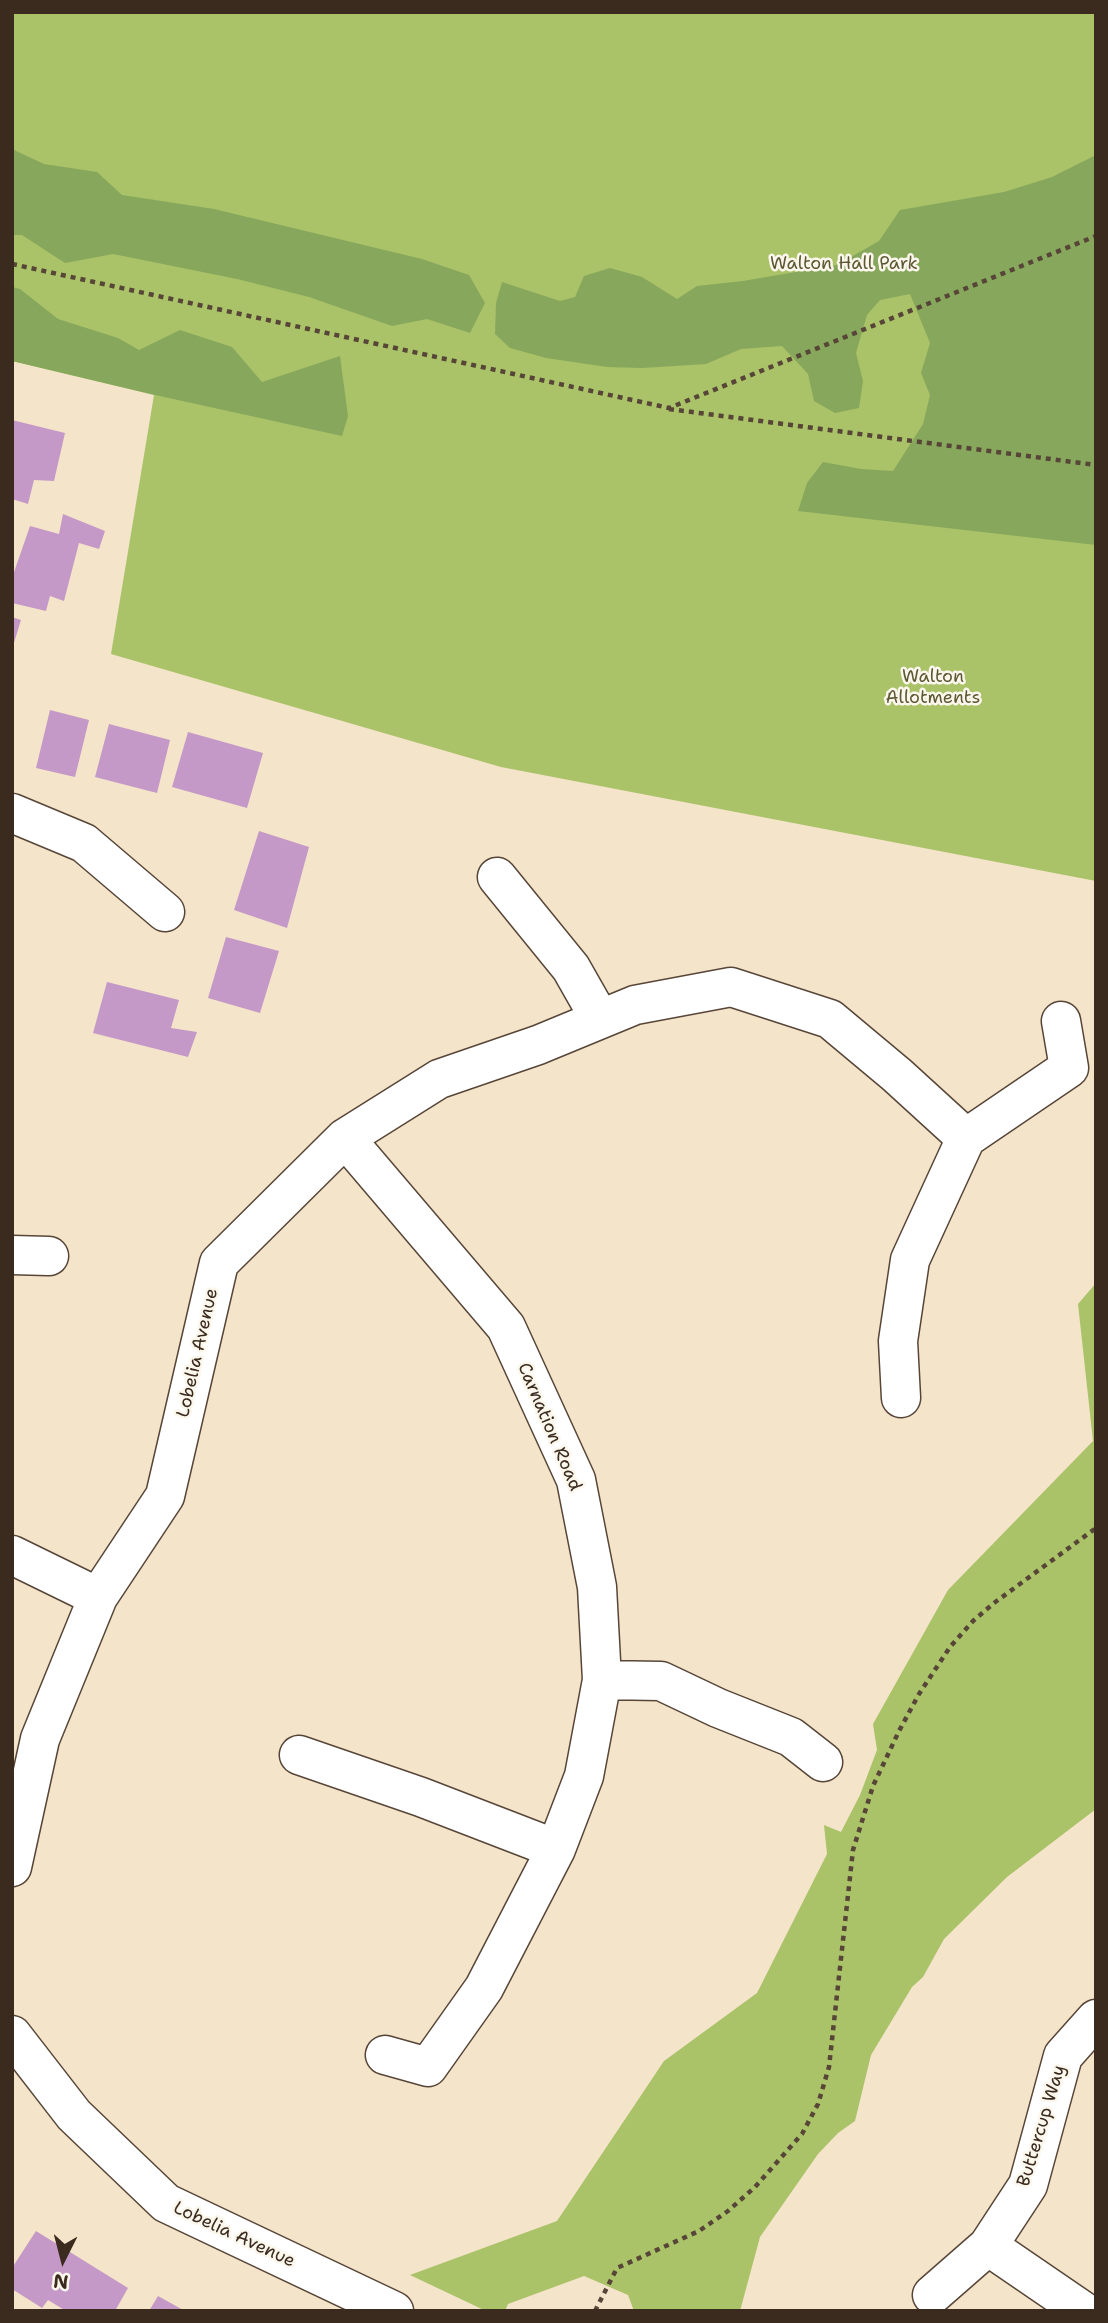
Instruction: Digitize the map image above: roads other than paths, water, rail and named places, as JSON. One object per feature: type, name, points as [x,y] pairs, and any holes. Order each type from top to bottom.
[{"type":"street","points":[[12,813],[84,843],[165,912]]},
{"type":"street","points":[[497,877],[571,968],[600,1019]]},
{"type":"street","name":"Lobelia Avenue","points":[[12,1867],[40,1739],[98,1597],[165,1496],[219,1263],[345,1138],[439,1079],[538,1045],[635,1005],[731,987],[830,1019],[966,1138]]},
{"type":"street","points":[[901,1398],[898,1342],[910,1260],[966,1138],[1082,1072],[1061,1021]]},
{"type":"street","name":"Carnation Road","points":[[345,1138],[506,1327],[576,1480],[597,1587],[602,1680],[584,1776],[556,1849],[484,1988],[428,2067],[385,2055]]},
{"type":"street","points":[[12,1555],[98,1597]]},
{"type":"street","points":[[602,1680],[661,1681],[790,1737],[823,1762]]},
{"type":"street","points":[[299,1755],[421,1797],[556,1849]]},
{"type":"street","name":"Buttercup Way","points":[[932,2295],[988,2246],[1028,2185],[1063,2056],[1096,2019]]},
{"type":"street","name":"Lobelia Avenue","points":[[12,2035],[74,2115],[166,2203],[394,2311]]},
{"type":"street","points":[[988,2246],[1083,2311]]},
{"type":"park label","name":"Walton Hall Park","points":[[844,264]]},
{"type":"park label","name":"Walton Allotments","points":[[933,687]]}]
